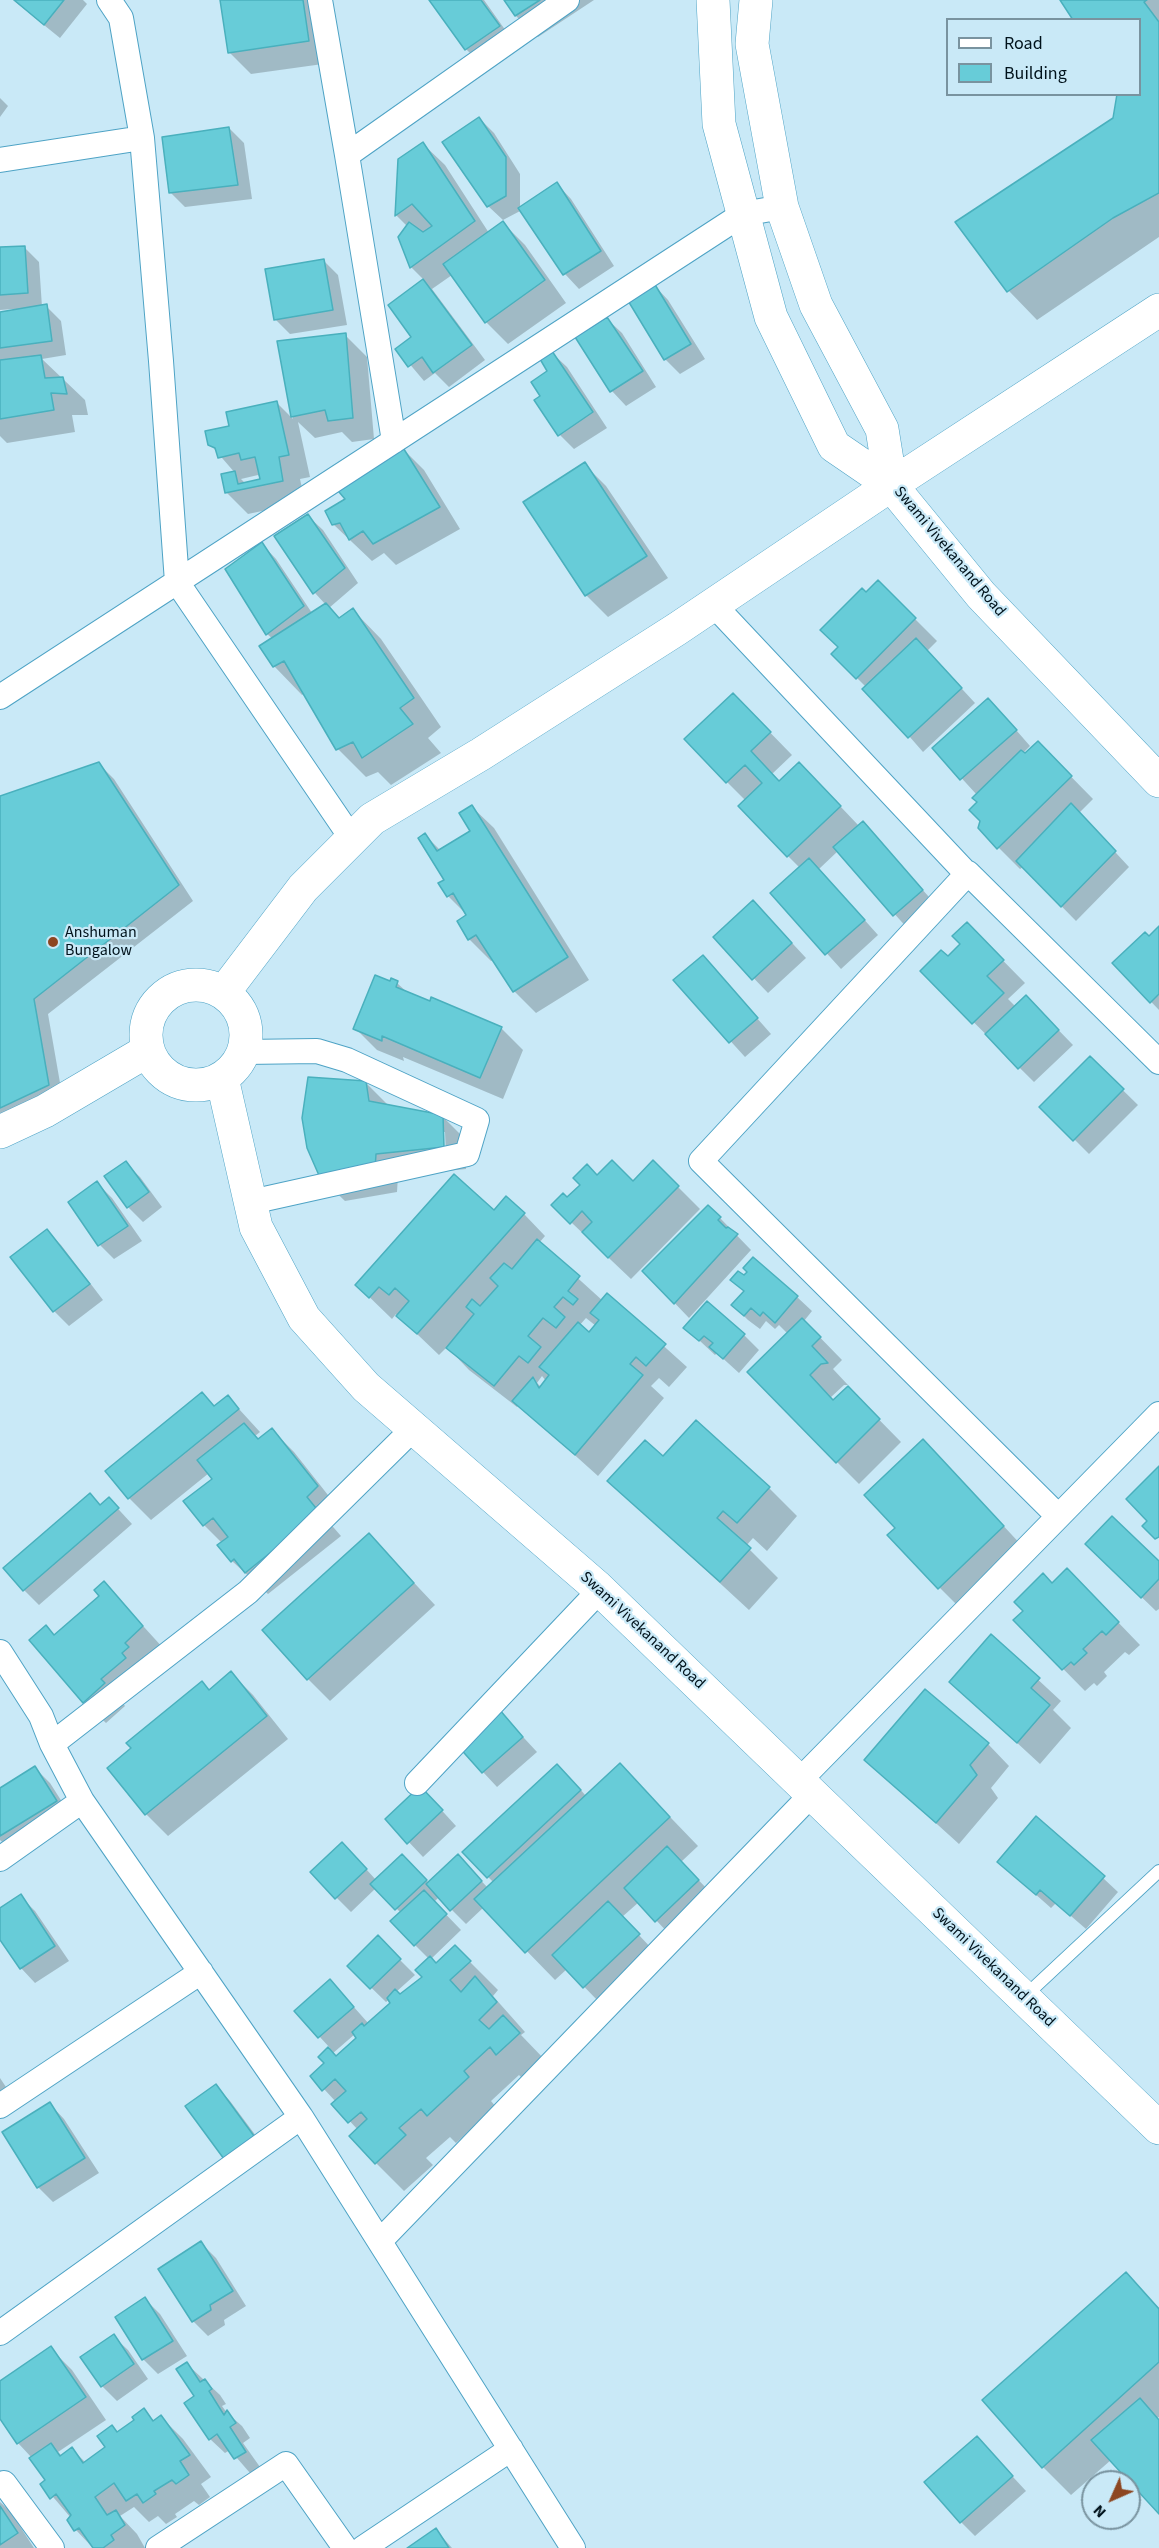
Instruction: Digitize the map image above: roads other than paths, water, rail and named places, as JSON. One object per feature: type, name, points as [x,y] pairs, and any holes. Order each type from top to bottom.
[{"type":"main road","points":[[713,0],[719,124],[771,317],[834,446],[891,485]]},
{"type":"main road","name":"Swami Vivekanand Road","points":[[756,0],[752,44],[782,207],[816,305],[882,429],[891,485],[981,595],[1159,781]]},
{"type":"main road","points":[[224,992],[303,888],[372,819],[481,754],[713,604],[1159,310]]},
{"type":"main road","points":[[185,985],[213,987],[224,992],[237,1004],[244,1020],[246,1034],[244,1052],[235,1067],[222,1078],[204,1085],[179,1083],[163,1074],[147,1051],[145,1025],[151,1010],[168,991],[185,985]]},
{"type":"main road","points":[[0,1132],[45,1111],[147,1051]]},
{"type":"main road","name":"Swami Vivekanand Road","points":[[222,1078],[256,1227],[304,1318],[366,1387],[600,1590],[1159,2128]]},
{"type":"street","points":[[109,0],[121,18],[142,138],[162,362],[177,582],[352,839]]},
{"type":"street","points":[[320,0],[394,441]]},
{"type":"street","points":[[346,155],[567,0]]},
{"type":"street","points":[[0,160],[142,138]]},
{"type":"street","points":[[0,697],[743,214],[782,207]]},
{"type":"street","points":[[713,604],[967,874],[1159,1062]]},
{"type":"street","points":[[967,874],[701,1161],[1058,1516]]},
{"type":"street","points":[[244,1052],[317,1051],[347,1060],[477,1119],[467,1154],[251,1202]]},
{"type":"street","points":[[381,2240],[1058,1516],[1159,1413]]},
{"type":"street","points":[[52,1744],[248,1592],[414,1428]]},
{"type":"street","points":[[417,1783],[600,1590]]},
{"type":"street","points":[[0,1652],[41,1716],[52,1744],[82,1801],[301,2117],[381,2240],[573,2548]]},
{"type":"street","points":[[0,1859],[82,1801]]},
{"type":"street","points":[[0,2106],[201,1972]]},
{"type":"street","points":[[0,2333],[301,2117]]},
{"type":"street","points":[[363,2548],[511,2450]]},
{"type":"street","points":[[158,2548],[286,2464],[345,2548]]},
{"type":"street","points":[[4,2483],[52,2548]]},
{"type":"lane","points":[[1023,1997],[1159,1871]]},
{"type":"place","name":"Anshuman Bungalow","points":[[53,942]]}]
